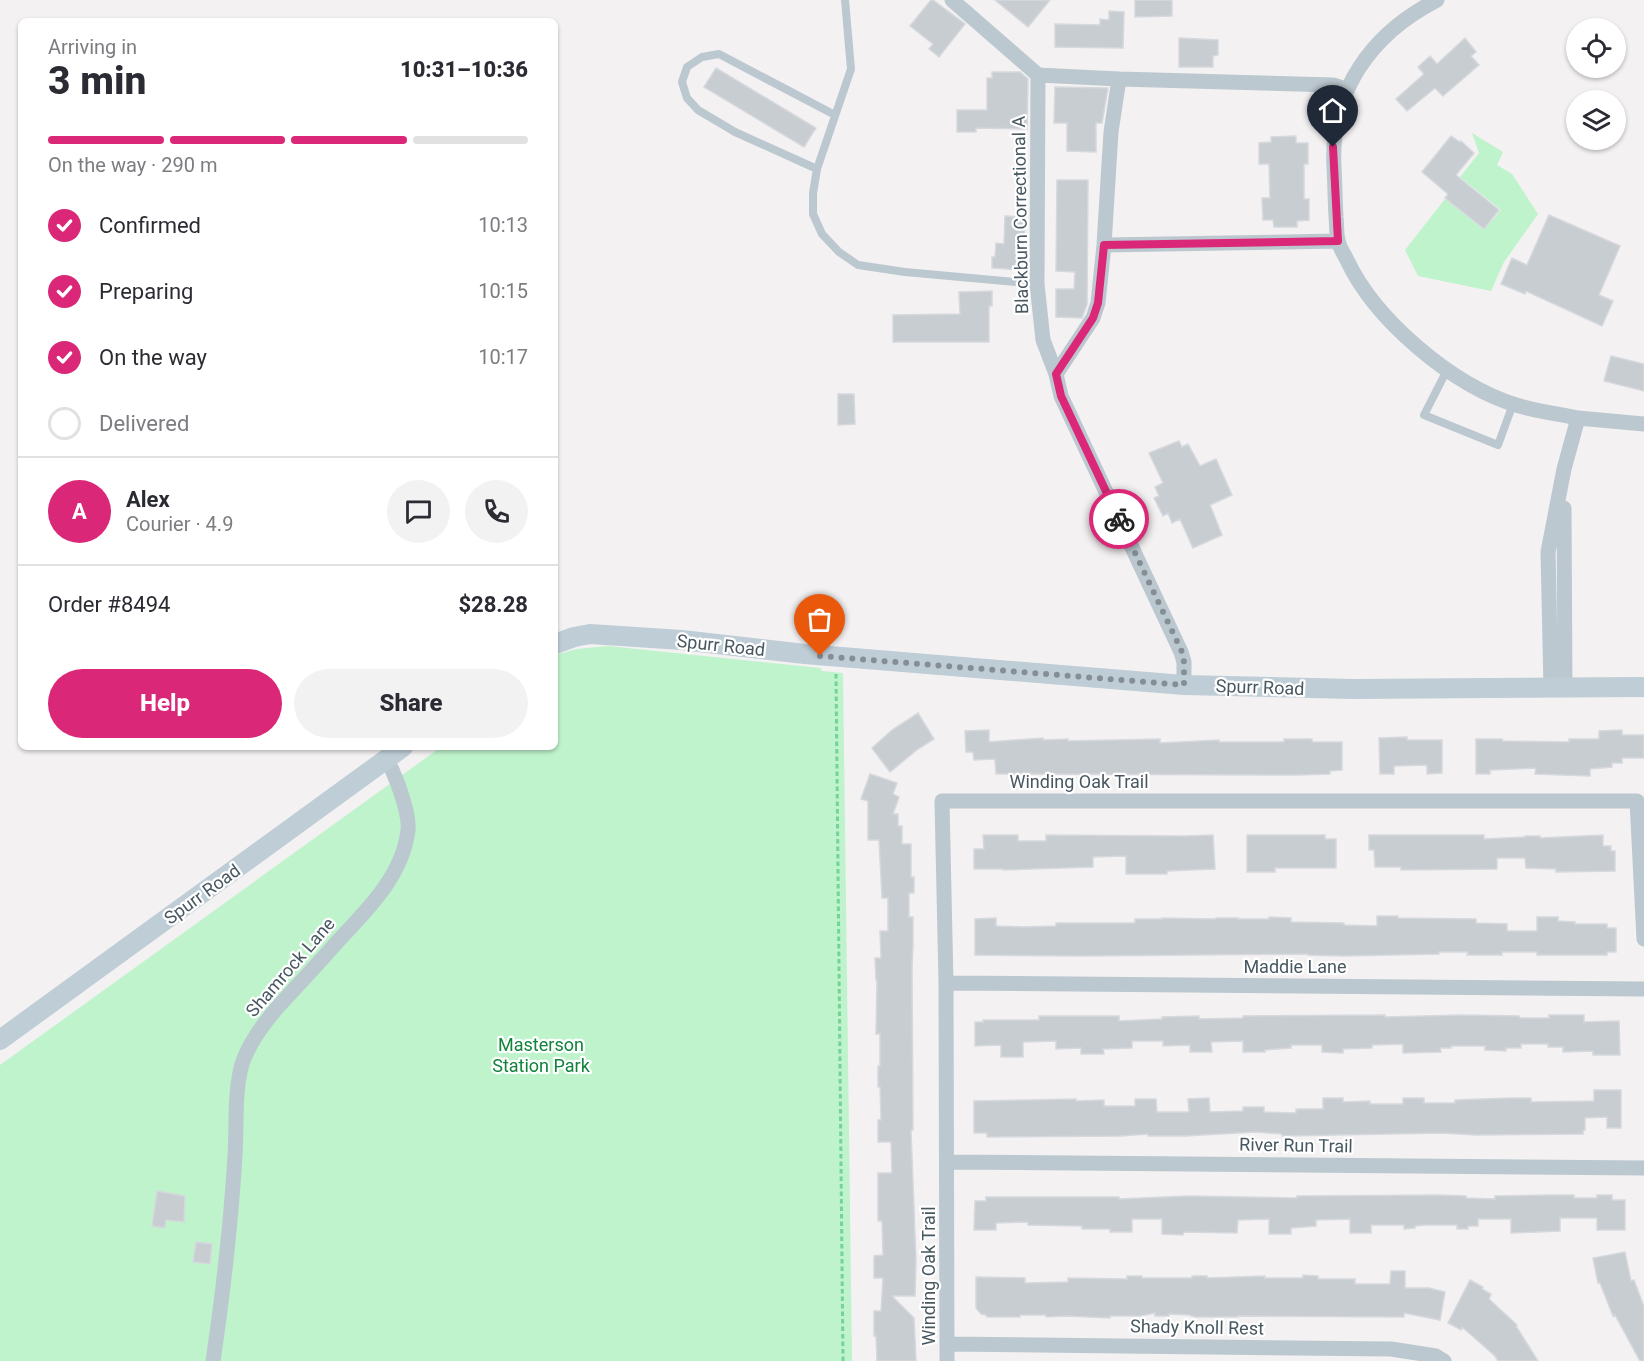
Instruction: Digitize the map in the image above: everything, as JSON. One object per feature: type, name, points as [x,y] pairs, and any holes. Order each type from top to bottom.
[{"type":"street","points":[[952,0],[1038,75],[1334,85],[1346,89]]},
{"type":"street","points":[[1437,0],[1402,22],[1376,45],[1358,67],[1346,89],[1335,125],[1333,147],[1338,241],[1352,272],[1396,328],[1447,370],[1483,391],[1513,404],[1578,418],[1644,424]]},
{"type":"street","name":"Blackburn Correctional A","points":[[1038,75],[1037,284],[1042,340],[1056,374],[1061,396],[1182,652],[1184,685]]},
{"type":"street","points":[[1056,374],[1093,318],[1098,303],[1111,132],[1119,79]]},
{"type":"street","points":[[1104,245],[1338,241]]},
{"type":"street","points":[[1558,688],[1548,552],[1564,469],[1578,418]]},
{"type":"street","name":"Spurr Road","points":[[558,643],[590,634],[682,640],[835,657],[1184,685],[1353,690],[1644,687]]},
{"type":"street","name":"Spurr Road","points":[[0,1040],[400,750]]},
{"type":"street","name":"Shamrock Lane","points":[[213,1361],[225,1265],[235,1155],[238,1087],[242,1064],[261,1028],[374,902],[400,862],[408,828],[403,800],[387,760]]},
{"type":"street","name":"Winding Oak Trail","points":[[947,1361],[948,1162],[942,801],[1637,801],[1644,939]]},
{"type":"street","name":"Maddie Lane","points":[[946,983],[1644,989]]},
{"type":"street","name":"River Run Trail","points":[[948,1162],[1644,1168]]},
{"type":"street","name":"Shady Knoll Rest","points":[[947,1344],[1391,1349],[1436,1356],[1444,1361]]},
{"type":"lane","points":[[844,0],[851,69],[817,169],[813,193],[813,214],[822,234],[838,252],[858,265],[905,272],[1037,284]]},
{"type":"lane","points":[[817,169],[735,132],[698,110],[687,98],[682,82],[687,67],[702,57],[718,54],[836,115]]},
{"type":"lane","points":[[1447,370],[1424,414],[1498,445],[1513,404]]},
{"type":"path","points":[[835,657],[843,1361]]},
{"type":"green space","points":[[1472,133],[1503,152],[1497,165],[1512,174],[1538,214],[1504,262],[1491,291],[1418,276],[1405,250],[1445,199],[1484,230],[1501,210],[1460,177],[1479,153]]},
{"type":"green space","name":"Masterson Station Park","points":[[608,646],[820,668],[822,671],[843,673],[852,1361],[0,1361],[0,1065],[437,750],[558,750],[558,654],[577,649]]},
{"type":"building","points":[[931,0],[965,24],[939,57],[929,49],[933,44],[910,26]]},
{"type":"building","points":[[995,0],[1050,0],[1028,27]]},
{"type":"building","points":[[1135,0],[1172,0],[1172,16],[1135,17]]},
{"type":"building","points":[[1109,11],[1124,12],[1123,48],[1055,47],[1055,24],[1100,25],[1100,19],[1109,20]]},
{"type":"building","points":[[1179,38],[1218,40],[1218,55],[1213,56],[1213,67],[1179,67]]},
{"type":"building","points":[[1465,38],[1476,52],[1471,56],[1479,65],[1443,96],[1435,88],[1407,111],[1396,99],[1424,74],[1418,67],[1430,56],[1437,64]]},
{"type":"building","points":[[716,68],[816,128],[804,147],[704,87]]},
{"type":"building","points":[[992,72],[1020,72],[1028,79],[1027,129],[976,128],[976,132],[957,132],[957,110],[987,110],[987,78],[992,78]]},
{"type":"building","points":[[1055,87],[1108,88],[1102,123],[1096,123],[1096,152],[1067,151],[1067,123],[1054,123]]},
{"type":"building","points":[[1296,136],[1296,143],[1308,143],[1308,164],[1304,164],[1304,199],[1309,199],[1309,220],[1297,221],[1297,227],[1274,227],[1273,220],[1263,220],[1262,198],[1270,198],[1269,164],[1259,164],[1259,143],[1271,142],[1271,137]]},
{"type":"building","points":[[1451,136],[1461,141],[1474,153],[1456,175],[1499,210],[1484,229],[1445,198],[1448,194],[1422,172]]},
{"type":"building","points":[[1057,180],[1088,180],[1087,304],[1082,318],[1056,317],[1056,289],[1074,289],[1075,272],[1056,271]]},
{"type":"building","points":[[1549,215],[1620,246],[1599,295],[1613,301],[1602,326],[1526,291],[1525,294],[1501,284],[1512,258],[1527,265]]},
{"type":"building","points":[[1005,216],[1025,217],[1023,270],[992,268],[996,243],[1004,244]]},
{"type":"building","points":[[992,291],[992,306],[989,306],[989,342],[893,342],[893,315],[960,314],[959,292]]},
{"type":"building","points":[[1611,356],[1644,364],[1644,391],[1604,381]]},
{"type":"building","points":[[838,394],[854,394],[855,424],[838,425]]},
{"type":"building","points":[[1179,441],[1182,447],[1188,444],[1200,466],[1216,459],[1232,495],[1210,505],[1222,535],[1193,548],[1180,519],[1172,523],[1168,513],[1163,516],[1154,498],[1159,496],[1155,487],[1163,483],[1149,453]]},
{"type":"building","points":[[918,713],[934,739],[890,772],[872,748],[892,730]]},
{"type":"building","points":[[989,730],[989,742],[1043,738],[1043,740],[1068,739],[1068,741],[1160,739],[1160,743],[1219,740],[1219,742],[1284,742],[1284,739],[1342,742],[1342,770],[1330,771],[1330,774],[1298,775],[996,774],[995,759],[974,760],[973,752],[966,752],[965,731]]},
{"type":"building","points":[[1622,730],[1622,735],[1644,735],[1644,758],[1622,758],[1622,763],[1612,763],[1612,767],[1590,769],[1590,776],[1535,774],[1536,768],[1490,770],[1490,774],[1476,774],[1476,739],[1569,742],[1569,739],[1599,739],[1599,731]]},
{"type":"building","points":[[1407,737],[1407,740],[1442,740],[1442,773],[1427,774],[1427,765],[1394,766],[1394,774],[1380,774],[1379,738]]},
{"type":"building","points":[[870,774],[897,783],[893,794],[899,797],[893,814],[898,814],[898,826],[902,826],[902,844],[911,844],[911,877],[914,877],[914,893],[909,893],[909,917],[913,917],[913,1130],[911,1130],[916,1261],[915,1296],[892,1296],[914,1318],[916,1361],[877,1361],[876,1336],[874,1336],[874,1311],[881,1311],[883,1278],[874,1278],[874,1256],[883,1255],[882,1221],[878,1221],[878,1173],[892,1173],[891,1142],[878,1142],[878,1120],[881,1120],[880,1087],[878,1087],[880,1034],[876,1034],[875,958],[881,958],[880,931],[888,931],[888,898],[882,898],[879,840],[868,840],[868,801],[861,799]]},
{"type":"building","points":[[983,835],[1018,835],[1018,841],[1046,841],[1046,835],[1213,835],[1215,869],[1167,871],[1167,874],[1126,874],[1126,856],[1093,857],[1093,867],[974,869],[974,849],[984,849]]},
{"type":"building","points":[[1247,835],[1325,835],[1325,839],[1336,839],[1336,868],[1275,868],[1275,872],[1247,872]]},
{"type":"building","points":[[1369,835],[1484,835],[1484,839],[1603,835],[1603,846],[1611,846],[1611,851],[1615,851],[1615,871],[1556,872],[1556,869],[1526,868],[1525,858],[1497,858],[1497,869],[1401,870],[1401,867],[1375,867],[1374,850],[1369,850]]},
{"type":"building","points":[[1377,916],[1476,919],[1476,923],[1507,924],[1507,931],[1537,931],[1537,917],[1558,917],[1558,921],[1575,922],[1575,924],[1607,924],[1607,928],[1616,928],[1616,952],[1607,952],[1607,955],[1537,955],[1537,952],[1502,952],[1502,955],[1467,955],[1468,952],[1439,952],[1439,954],[1343,956],[1308,954],[975,955],[975,919],[996,918],[996,926],[1022,927],[1056,926],[1056,923],[1135,923],[1135,919],[1269,919],[1269,917],[1291,918],[1291,922],[1377,926]]},
{"type":"building","points":[[1385,1015],[1385,1017],[1462,1015],[1549,1018],[1549,1015],[1584,1015],[1584,1022],[1619,1021],[1620,1055],[1593,1055],[1593,1051],[1563,1052],[1563,1047],[1548,1047],[1548,1044],[1521,1044],[1521,1048],[1506,1048],[1506,1051],[1485,1050],[1485,1046],[1451,1046],[1451,1048],[1440,1048],[1441,1052],[1403,1053],[1403,1044],[1343,1049],[1343,1053],[1322,1052],[1322,1045],[1291,1045],[1291,1048],[1265,1050],[1265,1052],[1243,1052],[1243,1041],[1211,1042],[1212,1052],[1190,1052],[1190,1045],[1163,1046],[1163,1041],[1132,1041],[1132,1048],[1103,1049],[1104,1054],[1081,1054],[1081,1048],[1056,1049],[1056,1041],[1023,1042],[1023,1057],[1001,1057],[1001,1045],[975,1046],[975,1022],[983,1022],[983,1020],[1039,1020],[1039,1016],[1119,1016],[1119,1021],[1199,1016],[1199,1019],[1243,1018],[1243,1016]]},
{"type":"building","points":[[1594,1090],[1621,1090],[1621,1128],[1607,1128],[1607,1117],[1585,1118],[1583,1134],[1442,1133],[1282,1136],[1282,1134],[1255,1132],[1185,1136],[1148,1136],[1148,1134],[987,1137],[987,1133],[974,1133],[974,1101],[1076,1099],[1076,1101],[1104,1100],[1104,1106],[1135,1106],[1135,1099],[1156,1099],[1157,1112],[1189,1112],[1188,1099],[1209,1098],[1210,1112],[1243,1111],[1243,1107],[1264,1107],[1264,1112],[1296,1113],[1296,1109],[1323,1109],[1323,1098],[1343,1098],[1343,1102],[1370,1101],[1370,1104],[1403,1104],[1403,1098],[1424,1098],[1424,1103],[1510,1098],[1531,1098],[1531,1102],[1594,1101]]},
{"type":"building","points":[[157,1191],[185,1196],[184,1222],[166,1220],[165,1228],[152,1226]]},
{"type":"building","points":[[1439,1195],[1495,1199],[1495,1196],[1574,1195],[1574,1198],[1597,1198],[1597,1195],[1612,1195],[1612,1200],[1625,1200],[1625,1230],[1597,1230],[1597,1218],[1560,1218],[1560,1231],[1511,1233],[1511,1219],[1478,1219],[1478,1226],[1468,1226],[1468,1229],[1457,1229],[1457,1225],[1425,1225],[1404,1229],[1404,1225],[1371,1225],[1371,1233],[1350,1233],[1350,1219],[1316,1220],[1316,1226],[1291,1228],[1291,1234],[1269,1234],[1269,1219],[1238,1220],[1237,1233],[1162,1234],[1162,1219],[1132,1219],[1132,1232],[1082,1229],[1082,1226],[1028,1225],[1028,1222],[996,1223],[996,1230],[974,1230],[975,1201],[986,1201],[986,1197],[1119,1197],[1119,1199],[1189,1196],[1297,1198],[1297,1196]]},
{"type":"building","points":[[196,1242],[212,1244],[210,1264],[193,1262]]},
{"type":"building","points":[[1625,1252],[1631,1281],[1634,1280],[1644,1307],[1644,1361],[1640,1361],[1615,1315],[1613,1316],[1600,1283],[1598,1283],[1593,1258]]},
{"type":"building","points":[[1391,1271],[1405,1271],[1405,1288],[1429,1288],[1445,1292],[1440,1320],[1404,1313],[1404,1317],[1195,1317],[1169,1314],[1169,1316],[1155,1316],[1155,1313],[1140,1316],[1110,1316],[1110,1318],[1046,1317],[1046,1315],[987,1317],[976,1308],[976,1277],[1025,1278],[1025,1283],[1068,1282],[1068,1278],[1127,1279],[1127,1276],[1142,1276],[1142,1278],[1265,1276],[1265,1278],[1303,1278],[1303,1275],[1318,1276],[1318,1279],[1355,1279],[1355,1284],[1390,1284]]},
{"type":"building","points":[[1470,1280],[1491,1294],[1489,1299],[1517,1325],[1538,1361],[1498,1361],[1462,1327],[1461,1330],[1448,1323]]},
{"type":"way so far","points":[[820,656],[1184,685],[1182,652],[1119,519]]},
{"type":"route","points":[[1119,519],[1061,396],[1056,374],[1093,318],[1098,303],[1104,245],[1338,241],[1333,147]]}]
